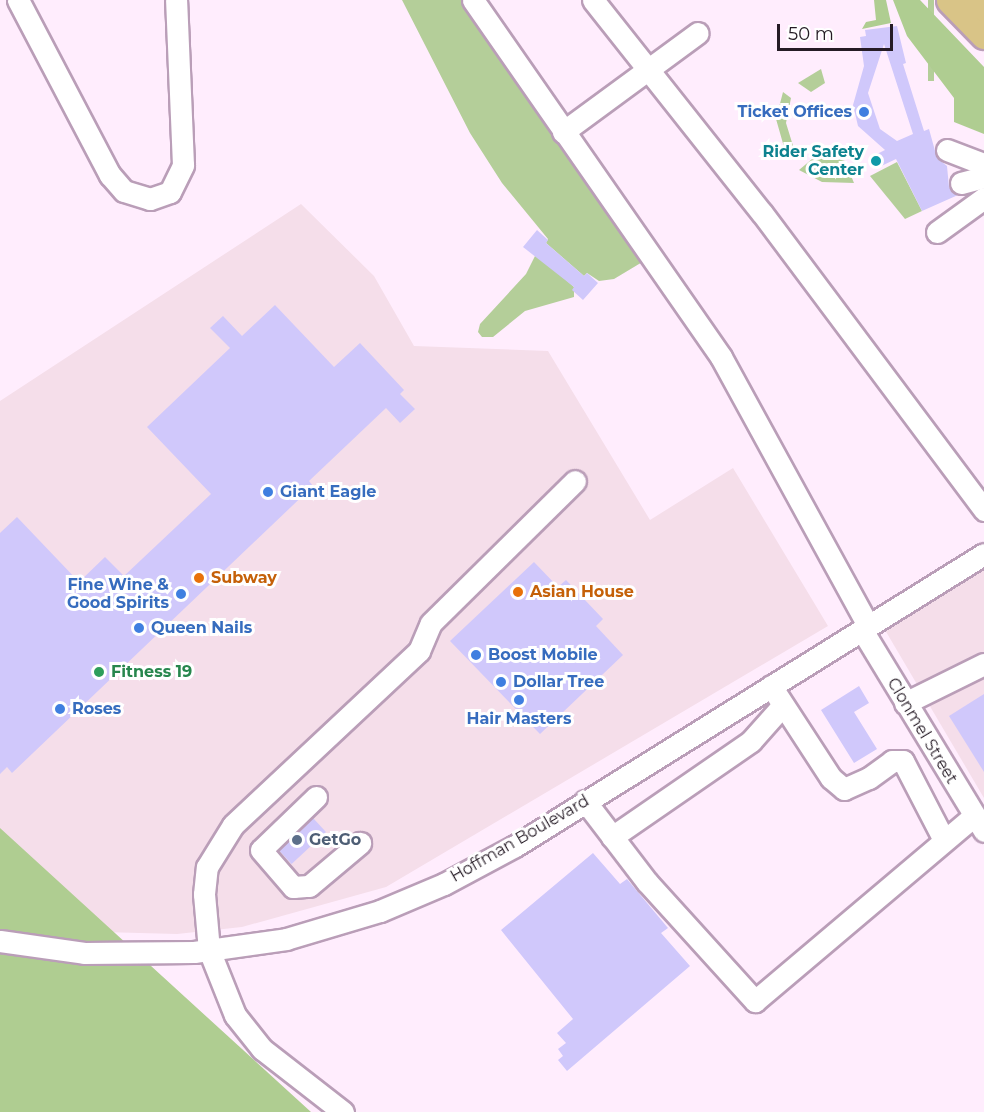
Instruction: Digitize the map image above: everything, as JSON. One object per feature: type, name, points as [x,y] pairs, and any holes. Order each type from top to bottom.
[{"type":"main road","points":[[950,0],[984,34]]},
{"type":"main road","points":[[977,0],[984,8]]},
{"type":"street","points":[[18,0],[110,175],[124,191],[150,199],[170,192],[183,165],[176,0]]},
{"type":"street","name":"Clonmel Street","points":[[473,0],[721,357],[905,703],[979,824]]},
{"type":"street","points":[[593,0],[762,213],[984,510]]},
{"type":"street","points":[[563,132],[698,33]]},
{"type":"street","points":[[947,150],[984,164]]},
{"type":"street","points":[[961,183],[984,177]]},
{"type":"street","points":[[937,232],[984,198]]},
{"type":"street","points":[[343,1112],[311,1090],[246,1033],[222,992],[208,950],[204,880],[212,853],[222,838],[419,651],[431,623],[576,481]]},
{"type":"street","name":"Hoffman Boulevard","points":[[0,941],[84,953],[208,950],[286,939],[380,911],[481,866],[865,628],[981,563]]},
{"type":"street","points":[[905,703],[984,664]]},
{"type":"street","points":[[771,686],[831,778],[844,789],[869,778],[892,761],[903,761],[933,825],[944,840]]},
{"type":"street","points":[[612,837],[751,741],[783,705]]},
{"type":"street","points":[[316,797],[261,850],[293,887],[309,886],[360,843]]},
{"type":"street","points":[[585,801],[647,882],[755,1001],[944,840],[979,824]]},
{"type":"shaded area","points":[[301,204],[374,276],[414,346],[548,351],[650,520],[733,468],[828,626],[386,887],[242,927],[177,934],[65,931],[0,862],[0,401]]},
{"type":"shaded area","points":[[984,569],[984,798],[885,630]]},
{"type":"green space","points":[[402,0],[463,0],[644,261],[614,279],[599,281],[587,273],[584,276],[546,243],[548,239],[502,183],[470,133]]},
{"type":"green space","points":[[874,0],[886,0],[891,23],[862,29],[866,22],[876,20]]},
{"type":"green space","points":[[893,0],[920,0],[984,67],[984,134],[954,122],[954,98],[907,36]]},
{"type":"green space","points":[[928,0],[934,0],[934,81],[928,81]]},
{"type":"green space","points":[[821,69],[825,83],[811,92],[798,83]]},
{"type":"green space","points":[[783,92],[791,98],[786,123],[794,149],[786,154],[776,119]]},
{"type":"green space","points":[[818,154],[845,161],[854,183],[822,182],[799,170]]},
{"type":"green space","points":[[897,162],[922,211],[905,219],[870,176]]},
{"type":"green space","points":[[536,254],[574,287],[574,297],[525,311],[493,337],[482,337],[478,332],[480,324],[526,274]]},
{"type":"green space","points":[[0,828],[162,976],[311,1112],[0,1112]]},
{"type":"building","points":[[897,26],[906,63],[903,64],[924,131],[929,129],[937,158],[947,166],[949,187],[958,195],[922,211],[896,159],[875,169],[869,158],[885,150],[858,126],[853,105],[864,66],[860,37],[866,36],[865,30]],"holes":[[[884,44],[913,134],[897,141],[880,129],[868,93]]]},
{"type":"building","points":[[537,230],[548,240],[546,243],[584,276],[587,273],[598,283],[583,300],[572,290],[574,287],[523,247]]},
{"type":"building","points":[[275,305],[334,367],[360,343],[404,390],[400,394],[415,409],[400,423],[386,408],[309,481],[313,486],[12,773],[7,767],[0,774],[0,533],[17,517],[79,582],[105,557],[124,576],[211,494],[147,427],[230,348],[210,328],[223,316],[242,336]]},
{"type":"building","points":[[534,562],[558,587],[566,580],[603,619],[596,626],[623,655],[540,734],[450,641]]},
{"type":"building","points":[[859,686],[869,703],[854,712],[877,749],[854,763],[821,710]]},
{"type":"building","points":[[984,694],[984,772],[949,716]]},
{"type":"building","points":[[313,818],[326,832],[292,864],[279,850]]},
{"type":"building","points":[[593,853],[620,884],[627,879],[668,928],[661,933],[690,966],[567,1071],[558,1060],[563,1056],[558,1049],[566,1043],[557,1033],[573,1019],[501,930]]},
{"type":"place","name":"Ticket Offices","points":[[864,112]]},
{"type":"place","name":"Rider Safety Center","points":[[876,161]]},
{"type":"place","name":"Giant Eagle","points":[[268,492]]},
{"type":"place","name":"Subway","points":[[199,578]]},
{"type":"place","name":"Asian House","points":[[518,592]]},
{"type":"place","name":"Fine Wine & Good Spirits","points":[[181,594]]},
{"type":"place","name":"Queen Nails","points":[[139,628]]},
{"type":"place","name":"Boost Mobile","points":[[476,655]]},
{"type":"place","name":"Fitness 19","points":[[99,672]]},
{"type":"place","name":"Dollar Tree","points":[[501,682]]},
{"type":"place","name":"Hair Masters","points":[[519,700]]},
{"type":"place","name":"Roses","points":[[60,709]]},
{"type":"place","name":"GetGo","points":[[297,840]]}]
